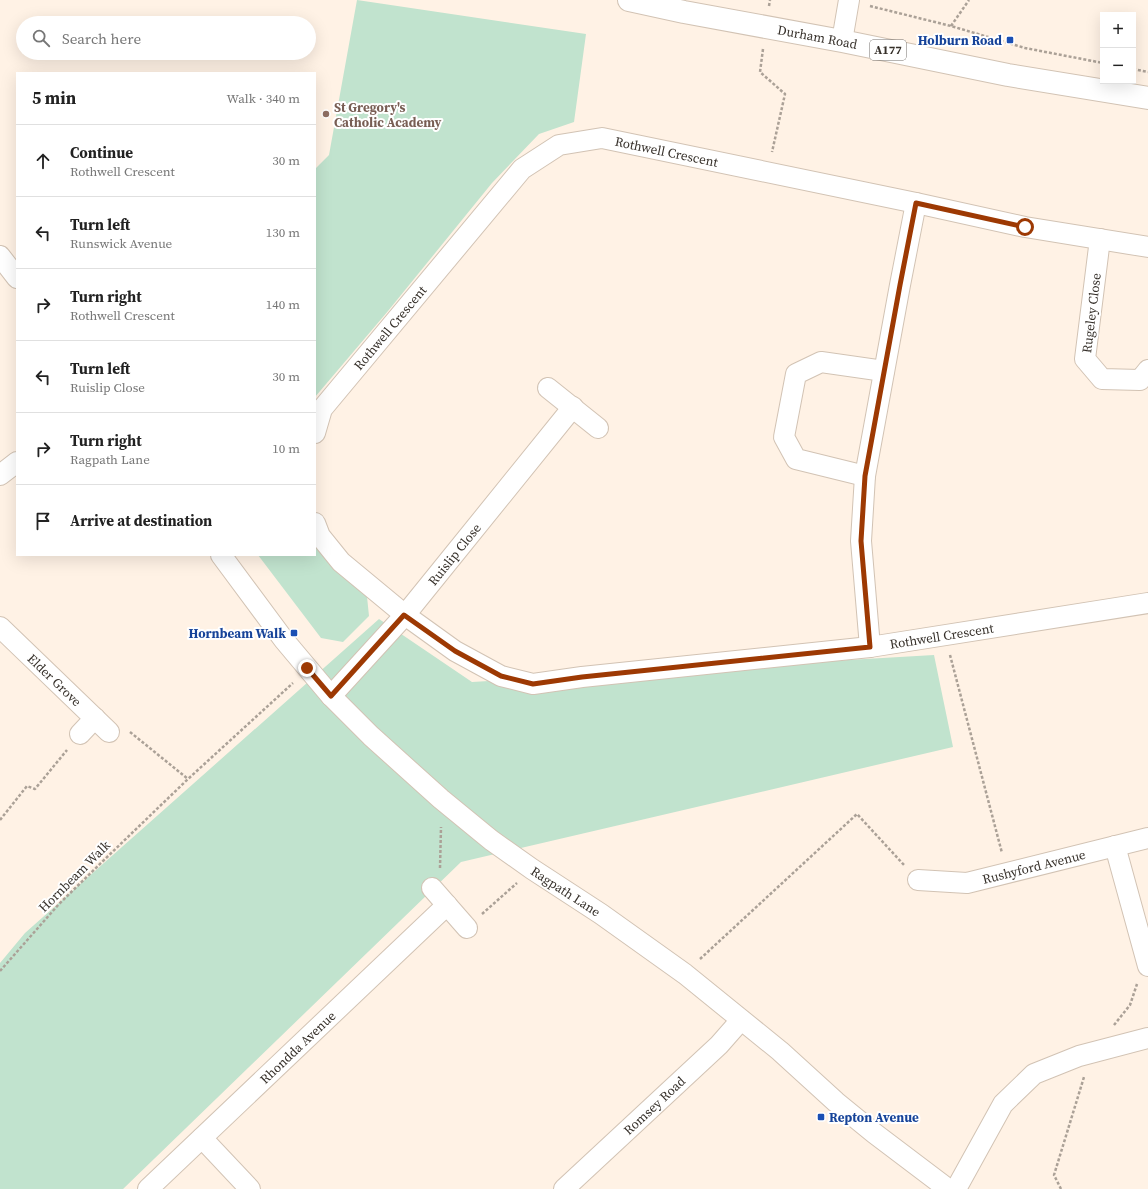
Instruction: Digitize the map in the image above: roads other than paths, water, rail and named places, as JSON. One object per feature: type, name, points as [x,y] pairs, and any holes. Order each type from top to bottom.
[{"type":"main road","name":"Durham Road","points":[[629,0],[1008,75],[1148,98]]},
{"type":"street","points":[[842,41],[849,0]]},
{"type":"street","name":"Rothwell Crescent","points":[[316,430],[322,409],[522,169],[559,145],[602,138],[1025,227],[1148,247]]},
{"type":"street","points":[[870,647],[861,541],[865,476],[916,203]]},
{"type":"street","name":"Rugeley Close","points":[[1100,239],[1085,359],[1102,379],[1140,380],[1148,370]]},
{"type":"street","points":[[0,256],[16,277]]},
{"type":"street","points":[[865,476],[796,459],[784,437],[796,374],[820,362],[884,372]]},
{"type":"street","points":[[548,388],[598,428]]},
{"type":"street","name":"Ruislip Close","points":[[331,696],[404,615],[573,407]]},
{"type":"street","points":[[0,475],[16,463]]},
{"type":"street","name":"Rothwell Crescent","points":[[316,526],[320,536],[341,562],[404,615],[455,651],[501,676],[533,684],[582,677],[870,647],[1148,602]]},
{"type":"street","name":"Ragpath Lane","points":[[222,556],[284,640],[331,696],[371,736],[441,799],[491,840],[601,914],[684,974],[780,1051],[874,1134],[948,1189]]},
{"type":"street","name":"Elder Grove","points":[[0,627],[109,732]]},
{"type":"street","points":[[80,734],[95,718]]},
{"type":"street","name":"Rushyford Avenue","points":[[918,880],[967,883],[1148,838]]},
{"type":"street","points":[[1115,846],[1148,966]]},
{"type":"street","points":[[432,888],[467,928]]},
{"type":"street","name":"Rhondda Avenue","points":[[148,1189],[447,905]]},
{"type":"street","name":"Romsey Road","points":[[564,1189],[719,1045],[741,1020]]},
{"type":"street","points":[[956,1189],[1003,1104],[1034,1074],[1079,1056],[1148,1038]]},
{"type":"street","points":[[202,1138],[250,1189]]},
{"type":"place","name":"Holburn Road","points":[[1010,40]]},
{"type":"place","name":"St Gregory's Catholic Academy","points":[[326,114]]},
{"type":"place","name":"Hornbeam Walk","points":[[294,633]]},
{"type":"place","name":"Repton Avenue","points":[[821,1117]]}]
